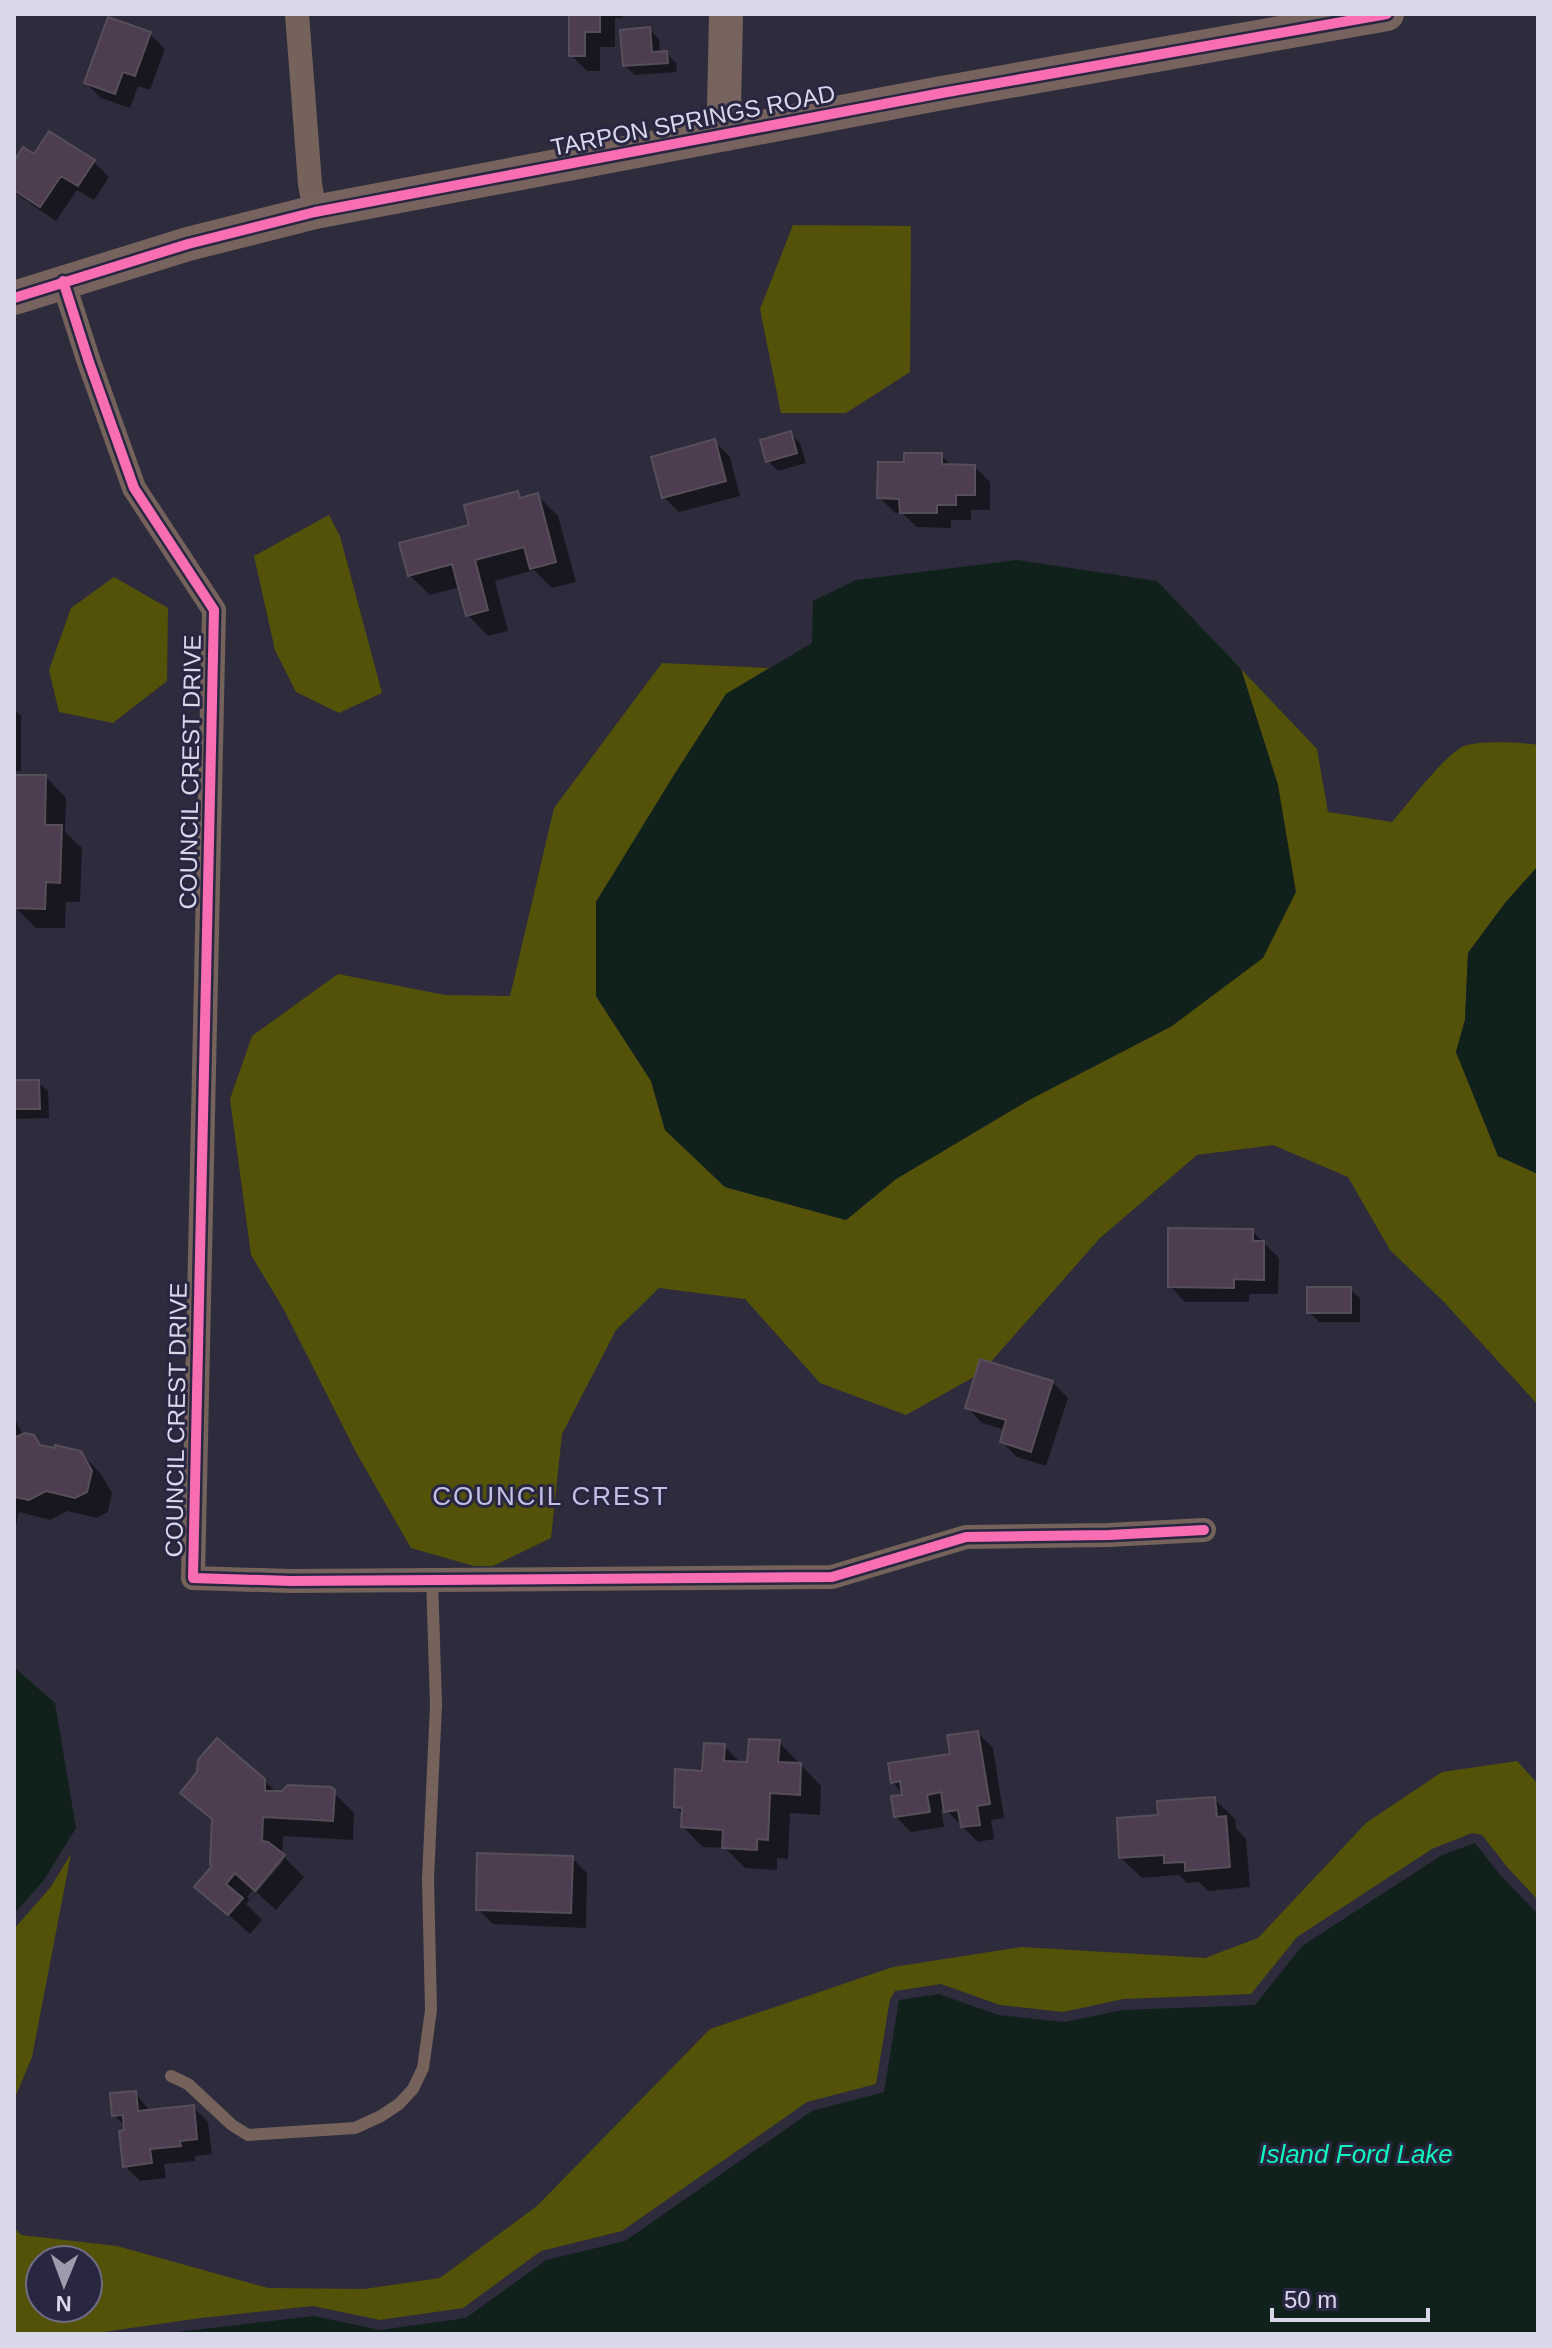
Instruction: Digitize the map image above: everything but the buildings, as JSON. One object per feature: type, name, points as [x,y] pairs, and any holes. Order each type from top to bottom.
[{"type":"main road","points":[[726,14],[724,109],[727,134]]},
{"type":"main road","name":"TARPON SPRINGS ROAD","points":[[14,298],[188,244],[315,212],[1387,14]]},
{"type":"street","points":[[297,14],[310,184],[315,212]]},
{"type":"street","name":"COUNCIL CREST DRIVE","points":[[63,281],[134,488],[214,610],[193,1578],[291,1581],[832,1577],[966,1537],[1117,1535],[1204,1530]]},
{"type":"lane","points":[[171,2076],[188,2084],[232,2125],[248,2135],[355,2128],[399,2104],[413,2089],[423,2068],[431,2010],[428,1879],[436,1705],[432,1578]]},
{"type":"shaded area","points":[[793,225],[911,226],[910,372],[846,413],[781,413],[760,309]]},
{"type":"shaded area","points":[[329,515],[340,536],[382,693],[339,713],[296,692],[275,650],[254,556]]},
{"type":"shaded area","points":[[114,577],[168,608],[167,681],[113,723],[59,712],[49,670],[71,608]]},
{"type":"shaded area","points":[[662,663],[769,668],[726,694],[596,902],[596,996],[651,1081],[665,1130],[725,1187],[846,1220],[896,1179],[1029,1100],[1172,1026],[1278,785],[1241,669],[1317,749],[1328,812],[1392,822],[1435,771],[1462,747],[1488,742],[1538,745],[1538,866],[1505,903],[1468,953],[1465,1020],[1456,1052],[1498,1156],[1538,1174],[1538,1405],[1444,1302],[1390,1250],[1348,1177],[1273,1145],[1197,1155],[1100,1238],[981,1373],[906,1415],[820,1383],[745,1299],[659,1288],[616,1330],[562,1434],[551,1538],[493,1566],[474,1566],[411,1548],[357,1454],[283,1308],[251,1255],[230,1099],[252,1036],[338,974],[445,995],[510,996],[554,808]]},
{"type":"shaded area","points":[[1517,1761],[1538,1784],[1538,1900],[1482,1835],[1472,1833],[1432,1849],[1297,1937],[1251,1994],[1123,1999],[1063,2012],[1000,2005],[941,1984],[895,1991],[890,1999],[876,2084],[807,2102],[622,2231],[541,2251],[463,2308],[380,2320],[313,2306],[89,2334],[14,2334],[14,2227],[21,2235],[100,2244],[24,2244],[24,2324],[104,2324],[104,2245],[268,2288],[364,2289],[440,2278],[537,2206],[710,2029],[893,1967],[1022,1947],[1205,1958],[1258,1938],[1366,1823],[1442,1772]]},
{"type":"shaded area","points":[[71,1854],[32,2057],[14,2100],[14,1929],[50,1888]]},
{"type":"water","points":[[1017,560],[1157,581],[1241,669],[1278,785],[1296,892],[1263,958],[1172,1026],[1029,1100],[896,1179],[846,1220],[725,1187],[665,1130],[651,1081],[596,996],[596,902],[726,694],[812,643],[813,601],[856,580]]},
{"type":"water","points":[[1538,866],[1538,1174],[1498,1156],[1456,1052],[1465,1020],[1468,953],[1505,903]]},
{"type":"water","points":[[14,1667],[55,1703],[76,1828],[44,1880],[14,1914]]},
{"type":"water","name":"Island Ford Lake","points":[[1475,1843],[1501,1876],[1538,1914],[1538,2334],[159,2334],[314,2316],[380,2330],[466,2318],[546,2260],[625,2241],[812,2111],[884,2092],[899,2000],[939,1994],[998,2015],[1064,2022],[1123,2010],[1255,2005],[1302,1946],[1442,1855]]},
{"type":"cycle path","points":[[14,298],[188,244],[315,212],[942,93],[1387,14]]},
{"type":"cycle path","points":[[63,281],[134,488],[214,610],[193,1578],[291,1581],[832,1577],[966,1537],[1204,1530]]},
{"type":"district","name":"COUNCIL CREST","points":[[551,1496]]}]
